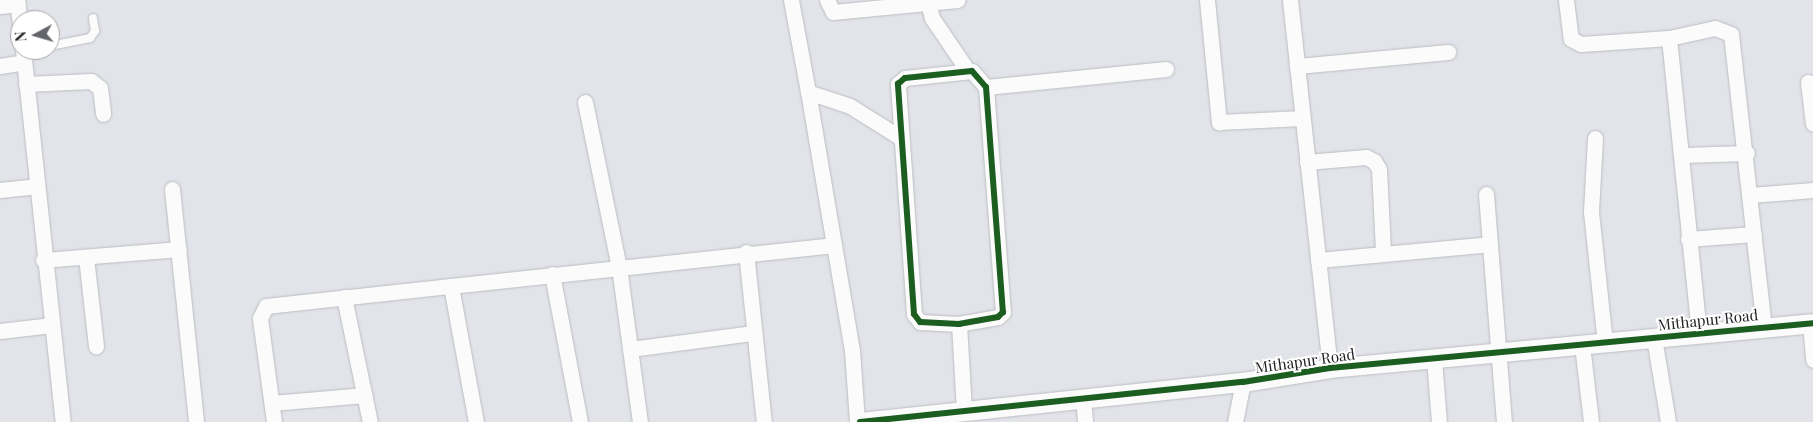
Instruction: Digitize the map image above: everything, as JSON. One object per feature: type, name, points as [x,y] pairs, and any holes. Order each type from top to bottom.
[{"type":"street","points":[[791,0],[852,350],[859,422]]},
{"type":"street","points":[[827,0],[833,12],[958,0]]},
{"type":"street","points":[[1207,0],[1219,122],[1302,118]]},
{"type":"street","points":[[1290,0],[1330,368]]},
{"type":"street","points":[[1566,0],[1570,34],[1577,42],[1669,38],[1715,28],[1731,34],[1751,195],[1764,328]]},
{"type":"street","points":[[0,6],[18,2]]},
{"type":"street","points":[[928,3],[932,18],[968,71]]},
{"type":"street","points":[[1669,38],[1683,155],[1688,240],[1699,334]]},
{"type":"street","points":[[1297,66],[1448,52]]},
{"type":"street","points":[[0,66],[14,60]]},
{"type":"street","points":[[23,60],[43,260],[63,422]]},
{"type":"street","points":[[986,87],[1166,68]]},
{"type":"street","points":[[968,71],[978,72],[986,87],[1003,312],[998,317],[959,324],[916,319],[901,138],[901,80],[968,71]]},
{"type":"street","points":[[26,84],[91,81],[100,88],[103,114]]},
{"type":"street","points":[[1808,82],[1813,117]]},
{"type":"street","points":[[808,92],[850,106],[901,138]]},
{"type":"street","points":[[585,102],[618,267],[640,422]]},
{"type":"street","points":[[1595,138],[1591,212],[1605,343]]},
{"type":"street","points":[[1683,155],[1746,153]]},
{"type":"street","points":[[1307,162],[1366,157],[1374,161],[1379,169],[1383,251]]},
{"type":"street","points":[[0,190],[36,186]]},
{"type":"street","points":[[172,189],[196,420]]},
{"type":"street","points":[[1751,195],[1813,190]]},
{"type":"street","points":[[1486,194],[1504,422]]},
{"type":"street","points":[[1688,240],[1754,234]]},
{"type":"street","points":[[1318,260],[1383,251],[1489,244]]},
{"type":"street","points":[[274,422],[261,311],[279,303],[451,286],[746,252],[834,245]]},
{"type":"street","points":[[43,260],[178,249]]},
{"type":"street","points":[[746,252],[764,422]]},
{"type":"street","points":[[86,257],[96,346]]},
{"type":"street","points":[[552,274],[580,422]]},
{"type":"street","points":[[451,286],[476,422]]},
{"type":"street","points":[[344,296],[370,422]]},
{"type":"street","points":[[1811,323],[1813,360]]},
{"type":"street","name":"Mithapur Road","points":[[859,422],[905,419],[964,410],[1244,382],[1330,368],[1498,354],[1811,323]]},
{"type":"street","points":[[959,324],[964,410]]},
{"type":"street","points":[[0,331],[52,325]]},
{"type":"street","points":[[630,349],[754,333]]},
{"type":"street","points":[[1654,338],[1668,422]]},
{"type":"street","points":[[1582,346],[1591,422]]},
{"type":"street","points":[[1434,359],[1439,422]]},
{"type":"street","points":[[1235,422],[1244,382]]},
{"type":"street","points":[[272,403],[364,395]]},
{"type":"street","points":[[1083,398],[1085,422]]},
{"type":"lane","points":[[60,44],[90,38],[95,31],[93,18]]},
{"type":"cycle path","points":[[972,71],[986,87],[1003,312],[998,317],[959,324],[920,322],[914,314],[898,84],[905,78],[972,71]]},
{"type":"cycle path","points":[[860,422],[1243,382],[1330,368],[1813,323]]}]
